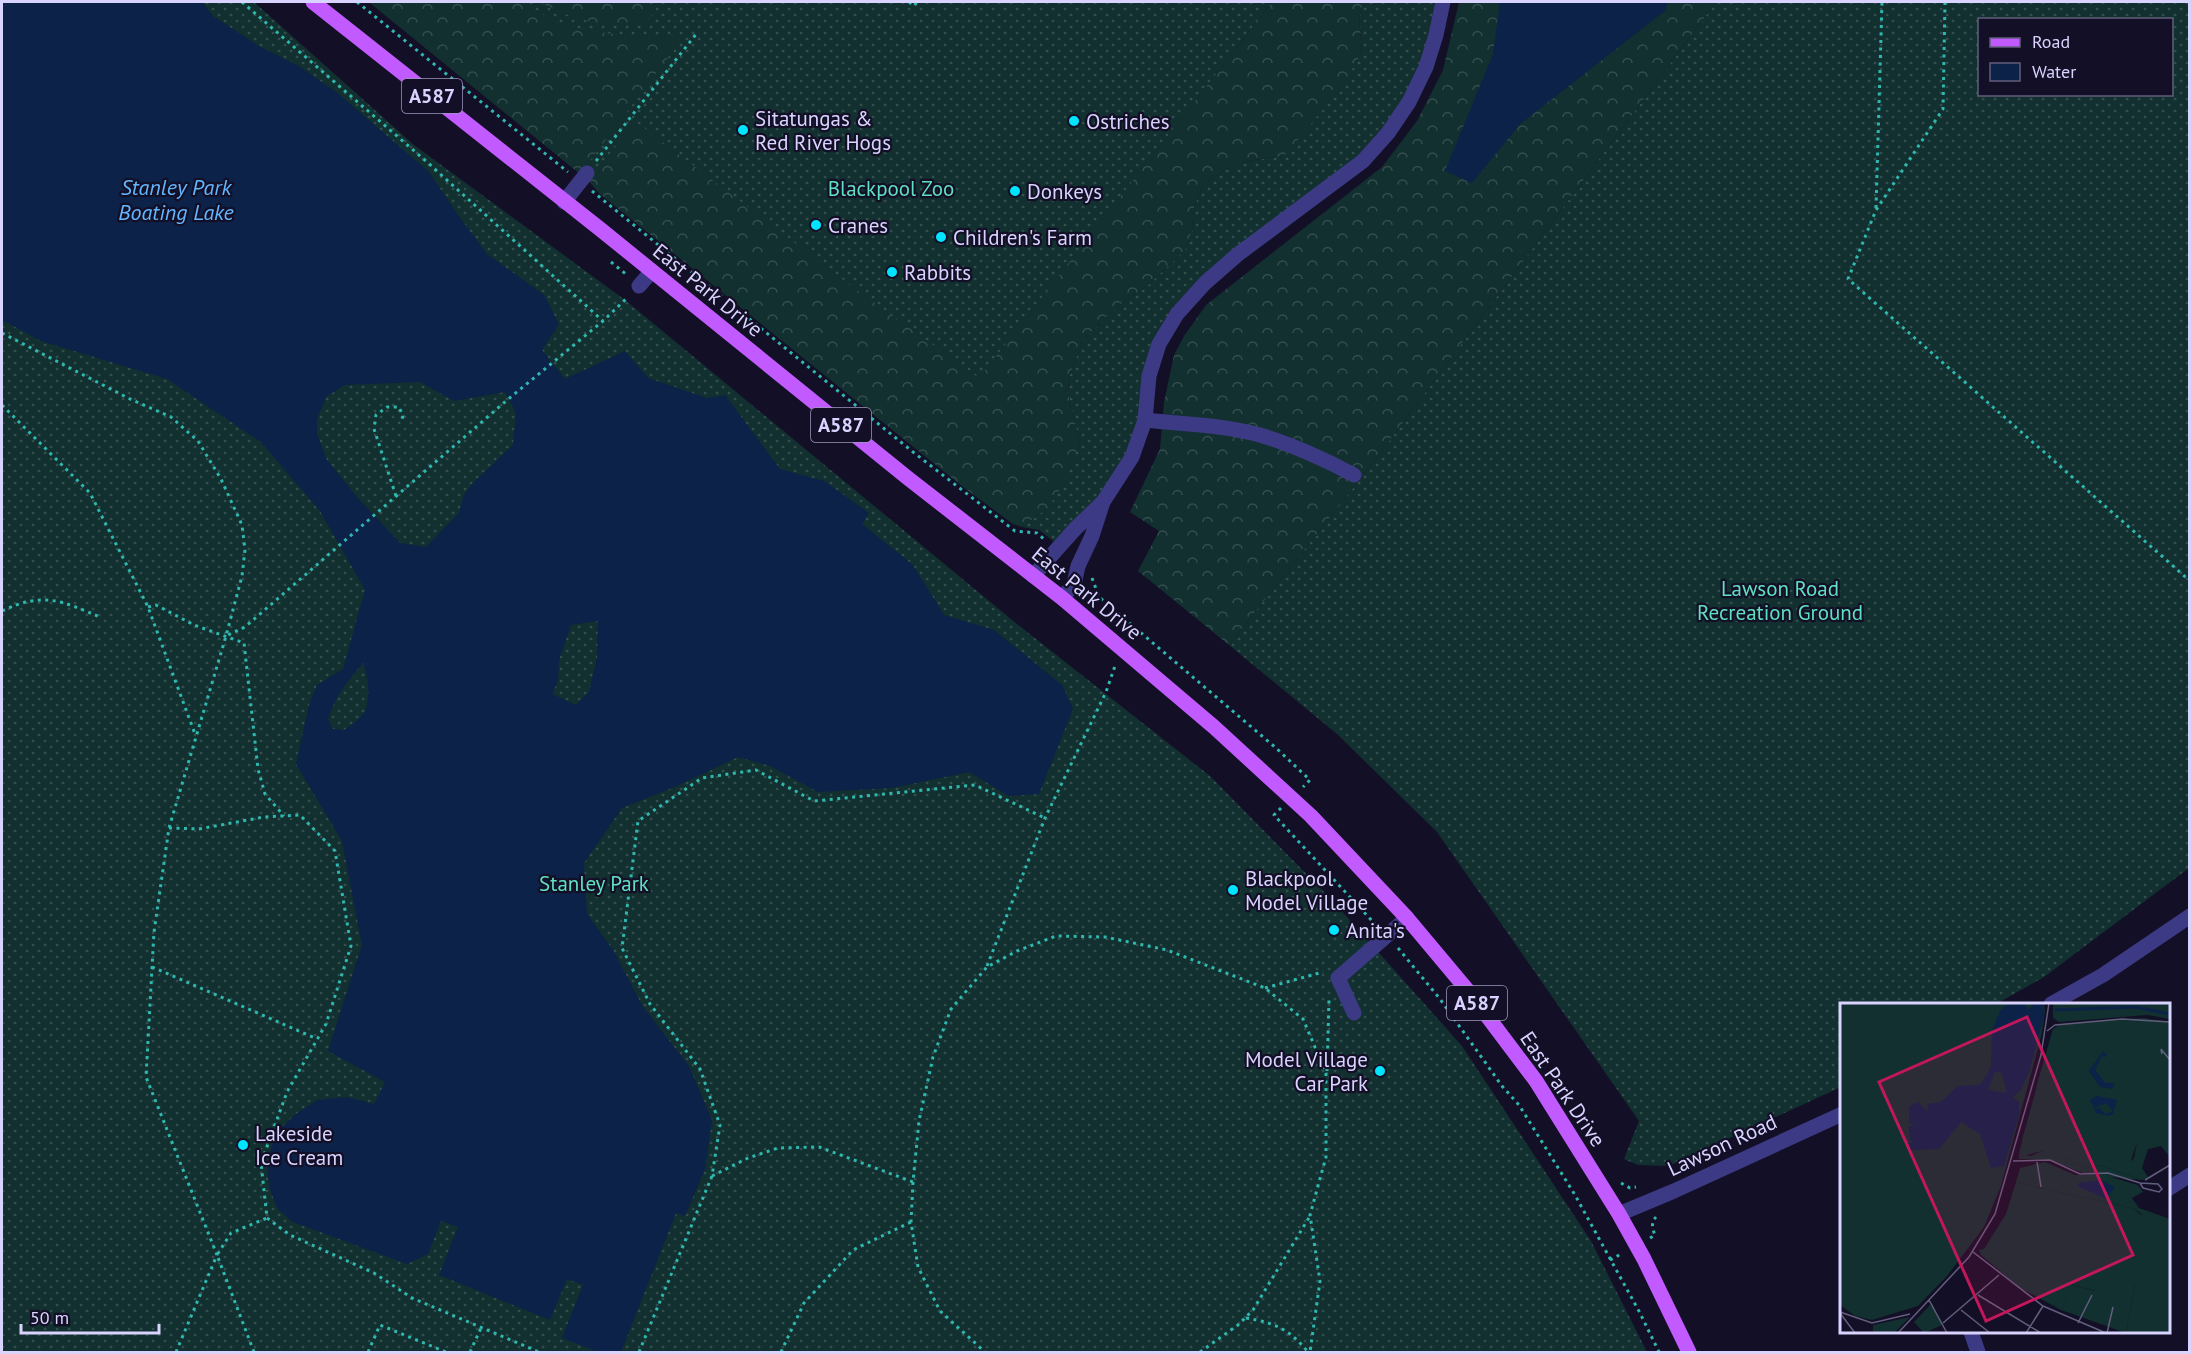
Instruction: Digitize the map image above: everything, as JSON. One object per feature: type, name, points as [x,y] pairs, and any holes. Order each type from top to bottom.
[{"type":"main road","name":"East Park Drive","points":[[313,2],[652,271],[909,479],[1062,598],[1197,713],[1292,798],[1407,918],[1469,992],[1536,1081],[1619,1214],[1644,1259],[1689,1353]]},
{"type":"street","points":[[1033,576],[1103,502],[1132,457],[1145,420],[1149,376],[1159,344],[1177,314],[1205,283],[1237,255],[1363,161],[1388,133],[1409,102],[1426,68],[1443,2]]},
{"type":"street","points":[[564,202],[582,178]]},
{"type":"street","points":[[639,286],[652,271]]},
{"type":"street","points":[[1145,420],[1225,428],[1259,435],[1325,459],[1354,476]]},
{"type":"street","points":[[1062,598],[1074,584],[1078,566],[1092,536],[1103,502]]},
{"type":"street","points":[[2054,1003],[2103,975],[2190,916]]},
{"type":"street","points":[[1354,1013],[1338,978],[1407,918]]},
{"type":"street","name":"Lawson Road","points":[[1619,1214],[1840,1115]]},
{"type":"street","points":[[2170,1188],[2190,1175]]},
{"type":"street","points":[[1971,1333],[1978,1353]]},
{"type":"path","points":[[242,2],[427,162],[603,321]]},
{"type":"path","name":"East Park Drive","points":[[357,2],[582,178],[914,452],[1015,531],[1037,533],[1050,544]]},
{"type":"path","points":[[909,2],[914,6],[917,2]]},
{"type":"path","points":[[1876,210],[1882,2]]},
{"type":"path","points":[[1945,2],[1943,109],[1876,210],[1848,279],[2190,581]]},
{"type":"path","points":[[582,178],[697,33]]},
{"type":"path","points":[[226,636],[245,627],[556,358],[603,321],[639,286]]},
{"type":"path","points":[[2,333],[132,400],[171,417],[198,441],[221,479],[242,525],[246,550],[242,576],[169,828],[154,932],[146,1077],[254,1353]]},
{"type":"path","points":[[2,405],[90,493],[148,607],[196,736]]},
{"type":"path","points":[[396,496],[374,429],[376,415],[387,407],[399,407],[403,416],[400,423]]},
{"type":"path","name":"East Park Drive","points":[[1085,572],[1093,579],[1100,597],[1310,780],[1301,788]]},
{"type":"path","points":[[2,611],[40,598],[65,602],[102,618]]},
{"type":"path","points":[[148,607],[156,605],[194,625],[244,643],[258,769],[265,794],[284,816]]},
{"type":"path","points":[[985,1353],[940,1311],[918,1267],[911,1222],[919,1121],[933,1057],[951,1009],[987,967],[1045,818],[1106,692],[1110,675]]},
{"type":"path","points":[[639,1353],[712,1176],[720,1125],[700,1069],[650,1004],[622,948],[639,821],[702,778],[756,770],[814,801],[975,785],[1045,818]]},
{"type":"path","points":[[1282,807],[1274,815],[1378,927]]},
{"type":"path","points":[[169,828],[199,829],[264,817],[300,815],[335,851],[351,946],[326,1024],[287,1092],[261,1163],[267,1218],[290,1235],[374,1273],[412,1298],[538,1353]]},
{"type":"path","points":[[987,967],[1017,951],[1056,936],[1105,937],[1167,950],[1265,988],[1303,1019],[1326,1073]]},
{"type":"path","points":[[1394,944],[1440,999],[1502,1086],[1519,1105],[1575,1195],[1640,1313],[1659,1353]]},
{"type":"path","points":[[152,967],[317,1039]]},
{"type":"path","points":[[1265,988],[1330,969]]},
{"type":"path","points":[[1200,1353],[1246,1318],[1280,1267],[1310,1215],[1326,1157],[1326,1073],[1330,991]]},
{"type":"path","points":[[712,1176],[748,1158],[778,1148],[819,1147],[913,1182]]},
{"type":"path","points":[[1618,1180],[1629,1188],[1642,1185]]},
{"type":"path","points":[[1575,1195],[1581,1191]]},
{"type":"path","points":[[1655,1234],[1653,1221],[1662,1214]]},
{"type":"path","points":[[1309,1353],[1320,1281],[1310,1215]]},
{"type":"path","points":[[176,1353],[217,1255],[231,1233],[267,1218]]},
{"type":"path","points":[[781,1353],[804,1303],[853,1250],[911,1222]]},
{"type":"path","points":[[1610,1260],[1624,1252]]},
{"type":"path","points":[[1246,1318],[1270,1322],[1283,1329],[1296,1338],[1309,1353]]},
{"type":"path","points":[[368,1353],[380,1324],[446,1353]]},
{"type":"path","points":[[470,1353],[481,1328]]},
{"type":"green space","name":"Stanley Park","points":[[2,2],[254,2],[414,145],[625,300],[1017,624],[1210,776],[1331,899],[1462,1046],[1591,1241],[1647,1352],[2,1352]]},
{"type":"green space","name":"Blackpool Zoo","points":[[369,2],[1272,2],[979,379],[980,396],[600,194],[589,181]]},
{"type":"green space","points":[[369,2],[521,2],[559,23],[586,30],[634,37],[685,35],[580,174]]},
{"type":"green space","points":[[540,2],[637,2],[656,10],[644,25],[615,24],[578,19]]},
{"type":"green space","points":[[1272,2],[1363,2],[1359,18],[1362,51],[1345,83],[1284,156],[1254,160],[1226,169],[1203,185],[1194,207],[1192,230],[1185,250],[1147,286],[1115,308],[1083,340],[1068,380],[1070,405],[1080,442],[1066,479],[1049,507],[1022,527],[1013,524],[963,487],[600,194],[589,181],[635,121],[854,288],[979,378]]},
{"type":"green space","points":[[1363,2],[1443,2],[1436,35],[1388,133],[1237,255],[1159,344],[1132,457],[1060,546],[1039,530],[1022,527],[1049,507],[1080,442],[1070,405],[1068,380],[1083,340],[1115,308],[1147,286],[1185,250],[1192,230],[1194,207],[1203,185],[1226,169],[1254,160],[1284,156],[1362,51],[1359,18]]},
{"type":"green space","points":[[1459,2],[1716,2],[1372,464],[1229,645],[1138,571],[1159,531],[1130,512],[1160,449],[1164,402],[1174,355],[1184,336],[1206,305],[1382,167],[1417,121],[1443,70]]},
{"type":"green space","name":"Lawson Road Recreation Ground","points":[[1716,2],[2189,2],[2189,868],[2044,977],[1998,1003],[1840,1003],[1840,1087],[1669,1166],[1638,1165],[1624,1159],[1639,1121],[1437,832],[1337,734],[1229,645],[1372,464]]},
{"type":"water","name":"Stanley Park Boating Lake","points":[[2,2],[202,2],[213,16],[259,46],[297,65],[335,91],[429,172],[487,254],[544,295],[559,324],[542,350],[565,379],[625,351],[648,378],[707,398],[725,395],[780,469],[824,481],[869,513],[862,524],[913,565],[944,615],[994,630],[1062,685],[1073,709],[1039,794],[1009,796],[969,772],[892,788],[818,792],[770,766],[738,757],[677,786],[622,808],[584,863],[587,914],[613,950],[643,1007],[689,1066],[712,1120],[705,1169],[685,1216],[676,1213],[621,1352],[598,1352],[562,1338],[583,1285],[567,1279],[550,1320],[439,1275],[458,1227],[441,1221],[428,1254],[407,1264],[293,1222],[277,1208],[270,1189],[267,1169],[271,1148],[281,1128],[296,1114],[317,1100],[347,1097],[374,1104],[385,1082],[328,1051],[362,945],[342,841],[296,764],[309,705],[317,685],[343,669],[365,590],[320,511],[261,442],[167,379],[41,341],[2,320]],"holes":[[[420,382],[454,401],[505,392],[516,413],[513,445],[472,484],[463,497],[459,513],[426,547],[400,543],[357,497],[327,460],[317,434],[317,418],[327,396],[345,385]],[[598,621],[597,658],[589,692],[576,705],[552,694],[558,681],[559,660],[571,625]],[[363,663],[368,688],[368,703],[359,719],[344,730],[333,729],[328,719],[342,689]]]},
{"type":"water","points":[[1500,2],[1667,2],[1666,10],[1520,124],[1472,183],[1445,171],[1493,54]]},
{"type":"place","name":"Ostriches","points":[[1074,121]]},
{"type":"place","name":"Sitatungas & Red River Hogs","points":[[743,130]]},
{"type":"place","name":"Donkeys","points":[[1015,191]]},
{"type":"place","name":"Cranes","points":[[816,225]]},
{"type":"place","name":"Children's Farm","points":[[941,237]]},
{"type":"place","name":"Rabbits","points":[[892,272]]},
{"type":"place","name":"Blackpool Model Village","points":[[1233,890]]},
{"type":"place","name":"Anita's","points":[[1334,930]]},
{"type":"place","name":"Model Village Car Park","points":[[1380,1071]]},
{"type":"place","name":"Lakeside Ice Cream","points":[[243,1145]]}]
